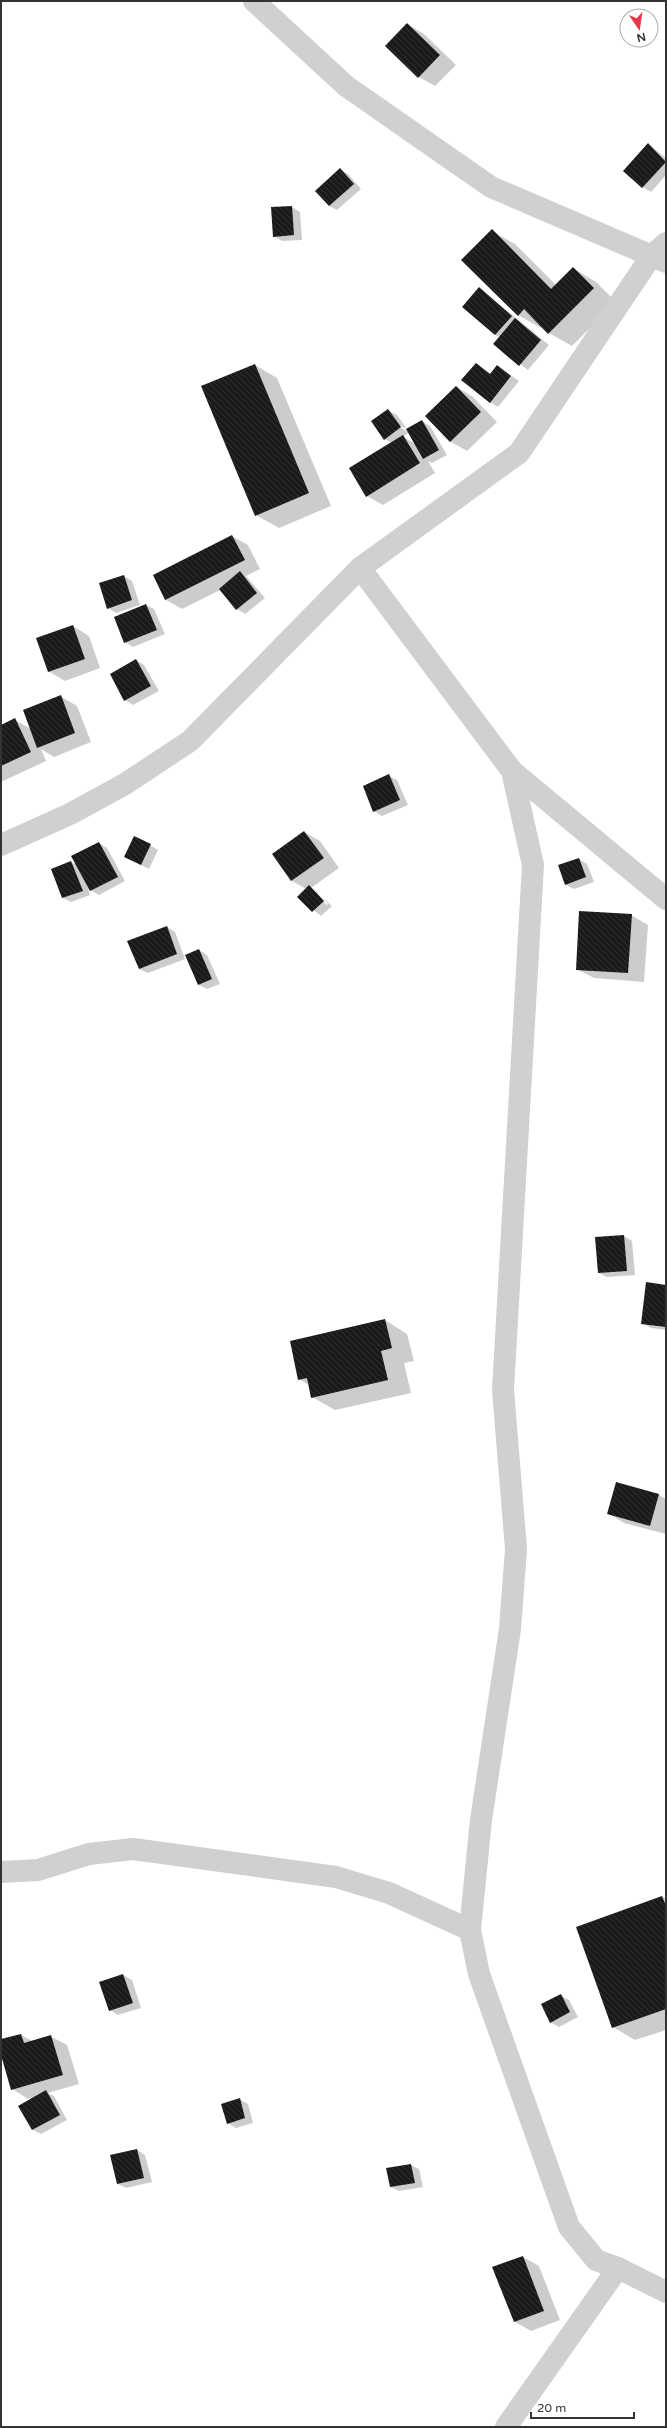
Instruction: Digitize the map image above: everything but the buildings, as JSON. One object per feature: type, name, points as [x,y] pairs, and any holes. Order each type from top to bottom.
[{"type":"street","points":[[1,845],[70,814],[118,788],[190,741],[360,568],[519,453],[661,253],[491,187],[346,86],[254,1]]},
{"type":"street","points":[[360,568],[512,771],[666,899]]},
{"type":"street","points":[[512,771],[533,865],[503,1390],[516,1549],[510,1629],[481,1820],[470,1930],[478,1974],[569,2227],[596,2260],[618,2268],[666,2292]]},
{"type":"street","points":[[1,1872],[38,1870],[89,1854],[133,1849],[336,1877],[389,1893],[470,1930]]},
{"type":"street","points":[[506,2427],[618,2268]]}]
